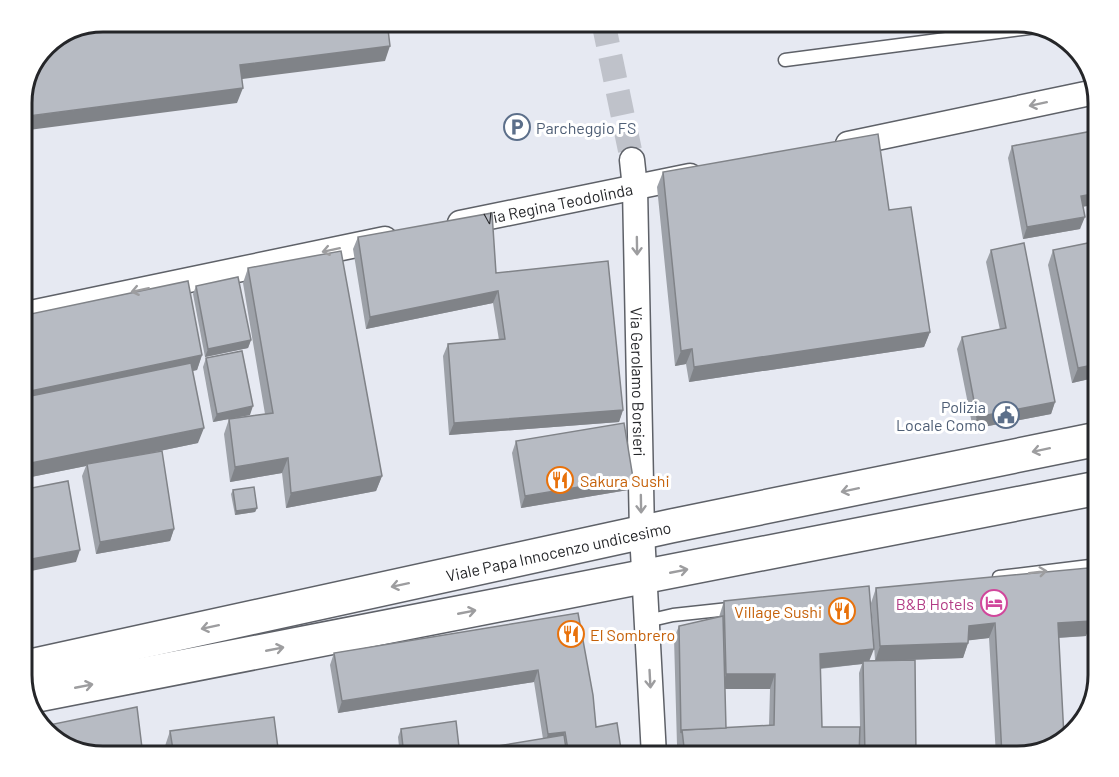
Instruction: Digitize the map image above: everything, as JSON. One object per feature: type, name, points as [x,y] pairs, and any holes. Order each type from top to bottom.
[{"type":"main road","name":"Viale Papa Innocenzo undicesimo","points":[[32,666],[642,532],[1088,441]]},
{"type":"main road","points":[[35,695],[1088,490]]},
{"type":"street","points":[[831,147],[1087,94]]},
{"type":"street","name":"Via Gerolamo Borsieri","points":[[632,160],[635,188],[642,532],[653,746]]},
{"type":"street","name":"Via Regina Teodolinda","points":[[436,229],[716,171]]},
{"type":"street","points":[[32,313],[401,236]]},
{"type":"lane","points":[[785,60],[1006,31]]},
{"type":"lane","points":[[992,578],[1088,567]]},
{"type":"lane","points":[[647,621],[673,615],[756,606]]},
{"type":"building","points":[[103,31],[388,31],[390,46],[240,65],[243,88],[32,116],[34,84],[46,59],[67,41],[89,33]]},
{"type":"building","points":[[1088,132],[1088,195],[1081,196],[1085,217],[1027,227],[1012,146]]},
{"type":"building","points":[[878,134],[889,210],[911,207],[930,332],[694,367],[692,349],[681,351],[663,172]]},
{"type":"building","points":[[492,213],[496,273],[608,261],[623,410],[454,423],[448,344],[505,339],[498,291],[370,317],[358,237]]},
{"type":"building","points":[[1024,243],[1055,402],[977,417],[962,337],[1006,328],[991,250]]},
{"type":"building","points":[[1088,243],[1088,366],[1078,368],[1053,250]]},
{"type":"building","points":[[341,251],[382,476],[291,493],[288,458],[235,467],[229,419],[273,413],[248,268]]},
{"type":"building","points":[[238,277],[251,340],[208,349],[196,286]]},
{"type":"building","points":[[188,281],[202,355],[32,391],[32,314]]},
{"type":"building","points":[[242,351],[253,406],[217,414],[206,358]]},
{"type":"building","points":[[191,363],[204,428],[32,463],[32,396]]},
{"type":"building","points":[[624,423],[633,478],[525,496],[516,441]]},
{"type":"building","points":[[162,451],[174,529],[100,542],[87,464]]},
{"type":"building","points":[[68,481],[80,550],[32,559],[32,488]]},
{"type":"building","points":[[254,487],[257,508],[236,511],[233,490]]},
{"type":"building","points":[[1088,568],[1088,621],[1058,623],[1064,728],[1048,738],[1035,743],[1001,746],[995,623],[969,626],[968,643],[880,646],[876,588]]},
{"type":"building","points":[[869,586],[874,649],[820,654],[822,727],[860,727],[859,746],[684,746],[682,730],[774,725],[775,674],[726,674],[724,601]]},
{"type":"building","points":[[578,613],[593,695],[596,727],[617,723],[620,746],[567,746],[565,732],[548,734],[538,670],[342,701],[334,653]]},
{"type":"building","points":[[723,616],[726,728],[682,730],[681,733],[679,626]]},
{"type":"building","points":[[915,660],[916,746],[865,746],[863,661]]},
{"type":"building","points":[[137,707],[142,746],[103,746],[84,743],[71,738],[52,724]]},
{"type":"building","points":[[274,717],[278,746],[172,746],[170,731]]},
{"type":"building","points":[[456,721],[459,746],[403,746],[401,729]]},
{"type":"building","points":[[564,735],[566,746],[497,746]]},
{"type":"tunnel","points":[[605,31],[632,160]]},
{"type":"place","name":"Parcheggio FS","points":[[517,127]]},
{"type":"place","name":"Polizia Locale Como","points":[[1006,415]]},
{"type":"place","name":"Sakura Sushi","points":[[560,480]]},
{"type":"place","name":"B&B Hotels","points":[[994,603]]},
{"type":"place","name":"Village Sushi","points":[[842,611]]},
{"type":"place","name":"El Sombrero","points":[[571,634]]}]
